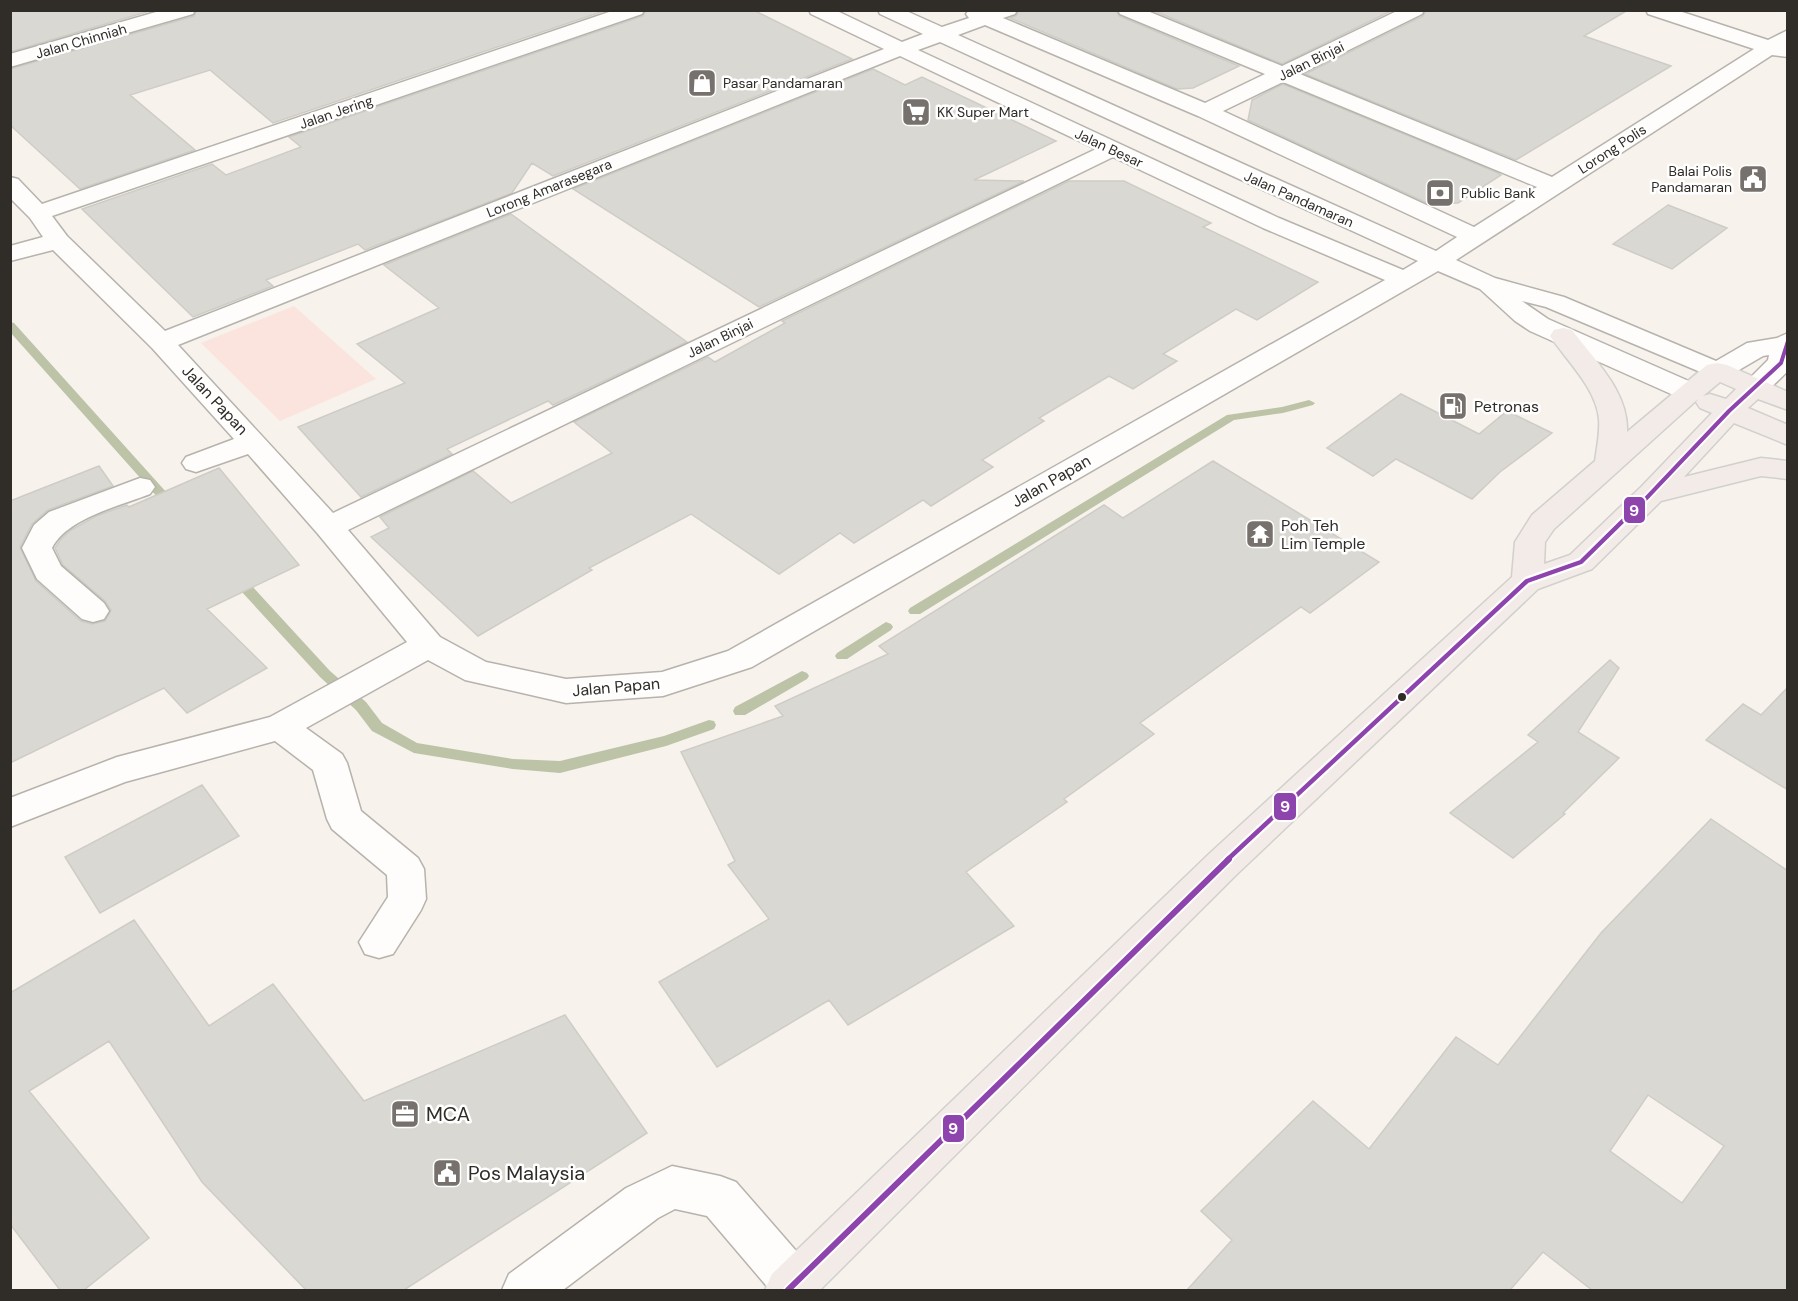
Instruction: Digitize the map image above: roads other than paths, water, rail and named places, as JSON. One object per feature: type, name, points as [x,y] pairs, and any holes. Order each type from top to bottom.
[{"type":"main road","points":[[1563,336],[1604,393],[1612,411],[1613,427],[1609,463]]},
{"type":"main road","points":[[1527,581],[1530,542],[1543,522],[1689,392],[1717,371],[1788,402]]},
{"type":"main road","points":[[792,1287],[1223,864],[1527,581],[1581,562],[1755,387]]},
{"type":"main road","points":[[1689,392],[1788,436]]},
{"type":"main road","points":[[1651,494],[1761,467],[1788,470]]},
{"type":"street","name":"Jalan Chinniah","points":[[10,61],[186,10]]},
{"type":"street","name":"Jalan Jering","points":[[38,213],[635,10]]},
{"type":"street","name":"Jalan Besar","points":[[818,10],[1111,150],[1271,223],[1403,279]]},
{"type":"street","name":"Jalan Pandamaran","points":[[887,10],[1486,283],[1555,302],[1717,371]]},
{"type":"street","name":"Lorong Amarasegara","points":[[161,342],[938,35],[978,15],[1008,10]]},
{"type":"street","points":[[1128,10],[1554,186]]},
{"type":"street","name":"Jalan Binjai","points":[[1206,111],[1415,10]]},
{"type":"street","points":[[1654,10],[1778,51]]},
{"type":"street","points":[[978,15],[1206,111],[1476,237]]},
{"type":"street","name":"Lorong Polis","points":[[1437,261],[1554,186],[1778,51],[1788,36]]},
{"type":"street","name":"Jalan Binjai","points":[[329,527],[1111,150]]},
{"type":"street","name":"Jalan Papan","points":[[10,184],[38,213],[58,241],[161,342],[253,442],[329,527],[428,645],[477,672],[566,691],[663,684],[740,658],[1437,261]]},
{"type":"street","points":[[10,254],[58,241]]},
{"type":"street","points":[[1486,283],[1524,316],[1563,336],[1689,392]]},
{"type":"street","points":[[1717,371],[1756,349],[1786,343],[1781,363],[1755,387]]},
{"type":"street","points":[[196,463],[253,442]]},
{"type":"street","points":[[93,611],[48,572],[37,548],[45,532],[60,519],[140,487]]},
{"type":"street","points":[[10,813],[117,771],[279,728],[428,645]]},
{"type":"street","points":[[279,728],[329,764],[345,819],[405,869],[407,899],[379,942]]},
{"type":"street","points":[[525,1290],[642,1203],[672,1187],[720,1197],[792,1287]]},
{"type":"waterway","points":[[10,325],[172,506]]},
{"type":"waterway","points":[[915,611],[1231,417],[1283,410],[1309,403]]},
{"type":"waterway","points":[[235,576],[325,674],[361,706],[377,727],[414,748],[513,764],[560,767],[666,741],[709,725]]},
{"type":"waterway","points":[[842,656],[886,627]]},
{"type":"waterway","points":[[740,711],[802,676]]},
{"type":"place","name":"Pasar Pandamaran","points":[[702,83]]},
{"type":"place","name":"KK Super Mart","points":[[916,112]]},
{"type":"place","name":"Balai Polis Pandamaran","points":[[1753,179]]},
{"type":"place","name":"Public Bank","points":[[1440,193]]},
{"type":"place","name":"Petronas","points":[[1453,406]]},
{"type":"place","name":"Poh Teh Lim Temple","points":[[1260,534]]},
{"type":"place","name":"MCA","points":[[405,1114]]},
{"type":"place","name":"Pos Malaysia","points":[[447,1173]]}]
